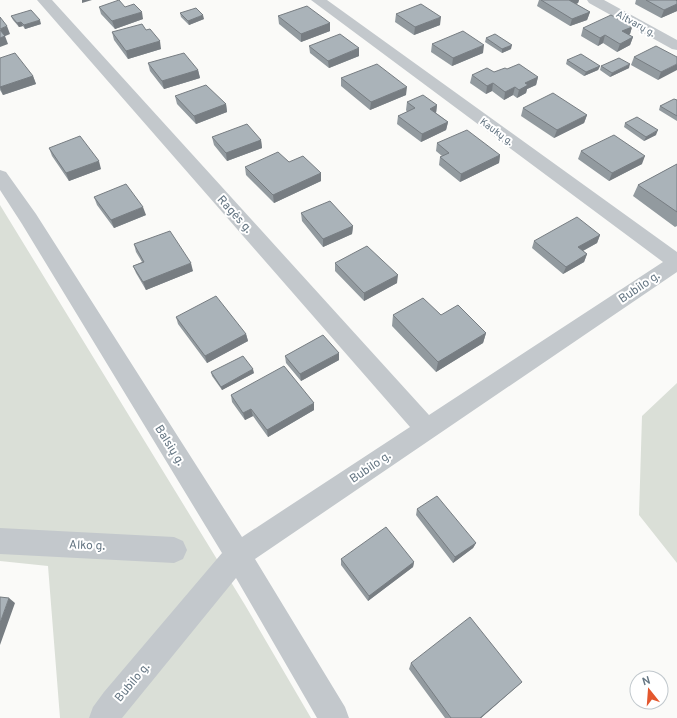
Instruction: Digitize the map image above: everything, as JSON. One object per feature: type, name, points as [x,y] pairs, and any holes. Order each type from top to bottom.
[{"type":"street","name":"Ragės g.","points":[[44,0],[427,429]]},
{"type":"street","name":"Kaukų g.","points":[[318,0],[677,262]]},
{"type":"street","name":"Aitvarų g.","points":[[594,0],[677,46]]},
{"type":"street","name":"Balsių g.","points":[[0,176],[29,219],[238,555],[334,718]]},
{"type":"street","name":"Bubilo g.","points":[[104,718],[115,702],[238,555],[677,262]]},
{"type":"street","name":"Alko g.","points":[[0,541],[174,550]]},
{"type":"shaded area","points":[[0,205],[245,605],[311,718],[60,718],[48,566],[0,561]]},
{"type":"shaded area","points":[[677,383],[677,563],[639,515],[642,416]]},
{"type":"building","points":[[119,0],[125,7],[134,4],[142,12],[112,21],[99,7]]},
{"type":"building","points":[[541,0],[569,0],[590,12],[572,19]]},
{"type":"building","points":[[646,0],[676,0],[677,4],[664,10]]},
{"type":"building","points":[[421,4],[441,17],[415,27],[396,14]]},
{"type":"building","points":[[307,6],[330,23],[301,34],[278,16]]},
{"type":"building","points":[[196,8],[203,15],[188,21],[180,13]]},
{"type":"building","points":[[31,10],[40,20],[24,25],[21,22],[17,23],[11,16]]},
{"type":"building","points":[[611,15],[632,27],[622,31],[633,37],[620,44],[605,35],[600,38],[583,28]]},
{"type":"building","points":[[0,17],[7,26],[0,29]]},
{"type":"building","points":[[142,24],[146,30],[150,29],[160,41],[126,51],[112,32]]},
{"type":"building","points":[[0,30],[5,36],[0,38]]},
{"type":"building","points":[[463,31],[484,45],[453,58],[432,44]]},
{"type":"building","points":[[340,34],[359,48],[328,61],[309,46]]},
{"type":"building","points":[[495,34],[512,45],[502,49],[486,38]]},
{"type":"building","points":[[656,46],[677,57],[677,64],[661,72],[634,57]]},
{"type":"building","points":[[15,53],[33,76],[0,87],[0,58]]},
{"type":"building","points":[[184,53],[198,70],[162,81],[148,63]]},
{"type":"building","points":[[581,54],[600,66],[586,72],[567,60]]},
{"type":"building","points":[[619,58],[630,64],[612,73],[601,66]]},
{"type":"building","points":[[377,64],[407,87],[371,102],[341,78]]},
{"type":"building","points":[[519,64],[538,77],[525,83],[528,85],[519,90],[515,87],[505,92],[493,83],[487,86],[472,75],[487,68],[494,72]]},
{"type":"building","points":[[206,85],[226,104],[194,116],[175,96]]},
{"type":"building","points":[[553,93],[587,115],[557,130],[523,108]]},
{"type":"building","points":[[423,95],[437,105],[430,109],[448,122],[422,134],[398,116],[415,108],[407,102]]},
{"type":"building","points":[[674,99],[677,100],[677,116],[660,106]]},
{"type":"building","points":[[637,117],[658,130],[646,137],[625,123]]},
{"type":"building","points":[[247,124],[261,140],[226,153],[212,137]]},
{"type":"building","points":[[467,130],[500,155],[461,174],[440,157],[449,153],[437,143]]},
{"type":"building","points":[[614,135],[645,156],[612,173],[581,151]]},
{"type":"building","points":[[80,136],[99,161],[66,173],[49,148]]},
{"type":"building","points":[[278,152],[289,162],[303,156],[321,173],[273,195],[245,167]]},
{"type":"building","points":[[677,164],[677,212],[638,185]]},
{"type":"building","points":[[126,184],[143,207],[111,220],[94,197]]},
{"type":"building","points":[[330,201],[353,226],[323,239],[301,213]]},
{"type":"building","points":[[577,217],[600,235],[578,247],[587,254],[566,267],[534,241]]},
{"type":"building","points":[[170,231],[191,263],[143,282],[133,266],[144,262],[134,244]]},
{"type":"building","points":[[367,246],[398,275],[364,293],[335,263]]},
{"type":"building","points":[[216,296],[246,334],[205,356],[176,317]]},
{"type":"building","points":[[423,298],[441,315],[458,305],[486,333],[438,362],[393,315]]},
{"type":"building","points":[[323,335],[339,353],[300,374],[285,356]]},
{"type":"building","points":[[243,356],[253,369],[221,387],[211,372]]},
{"type":"building","points":[[284,366],[314,403],[267,430],[251,409],[243,413],[231,395]]},
{"type":"building","points":[[437,496],[476,543],[455,557],[417,509]]},
{"type":"building","points":[[386,527],[414,562],[369,596],[341,559]]},
{"type":"building","points":[[0,597],[9,598],[0,623]]},
{"type":"building","points":[[470,617],[522,682],[480,718],[451,718],[411,663]]}]
